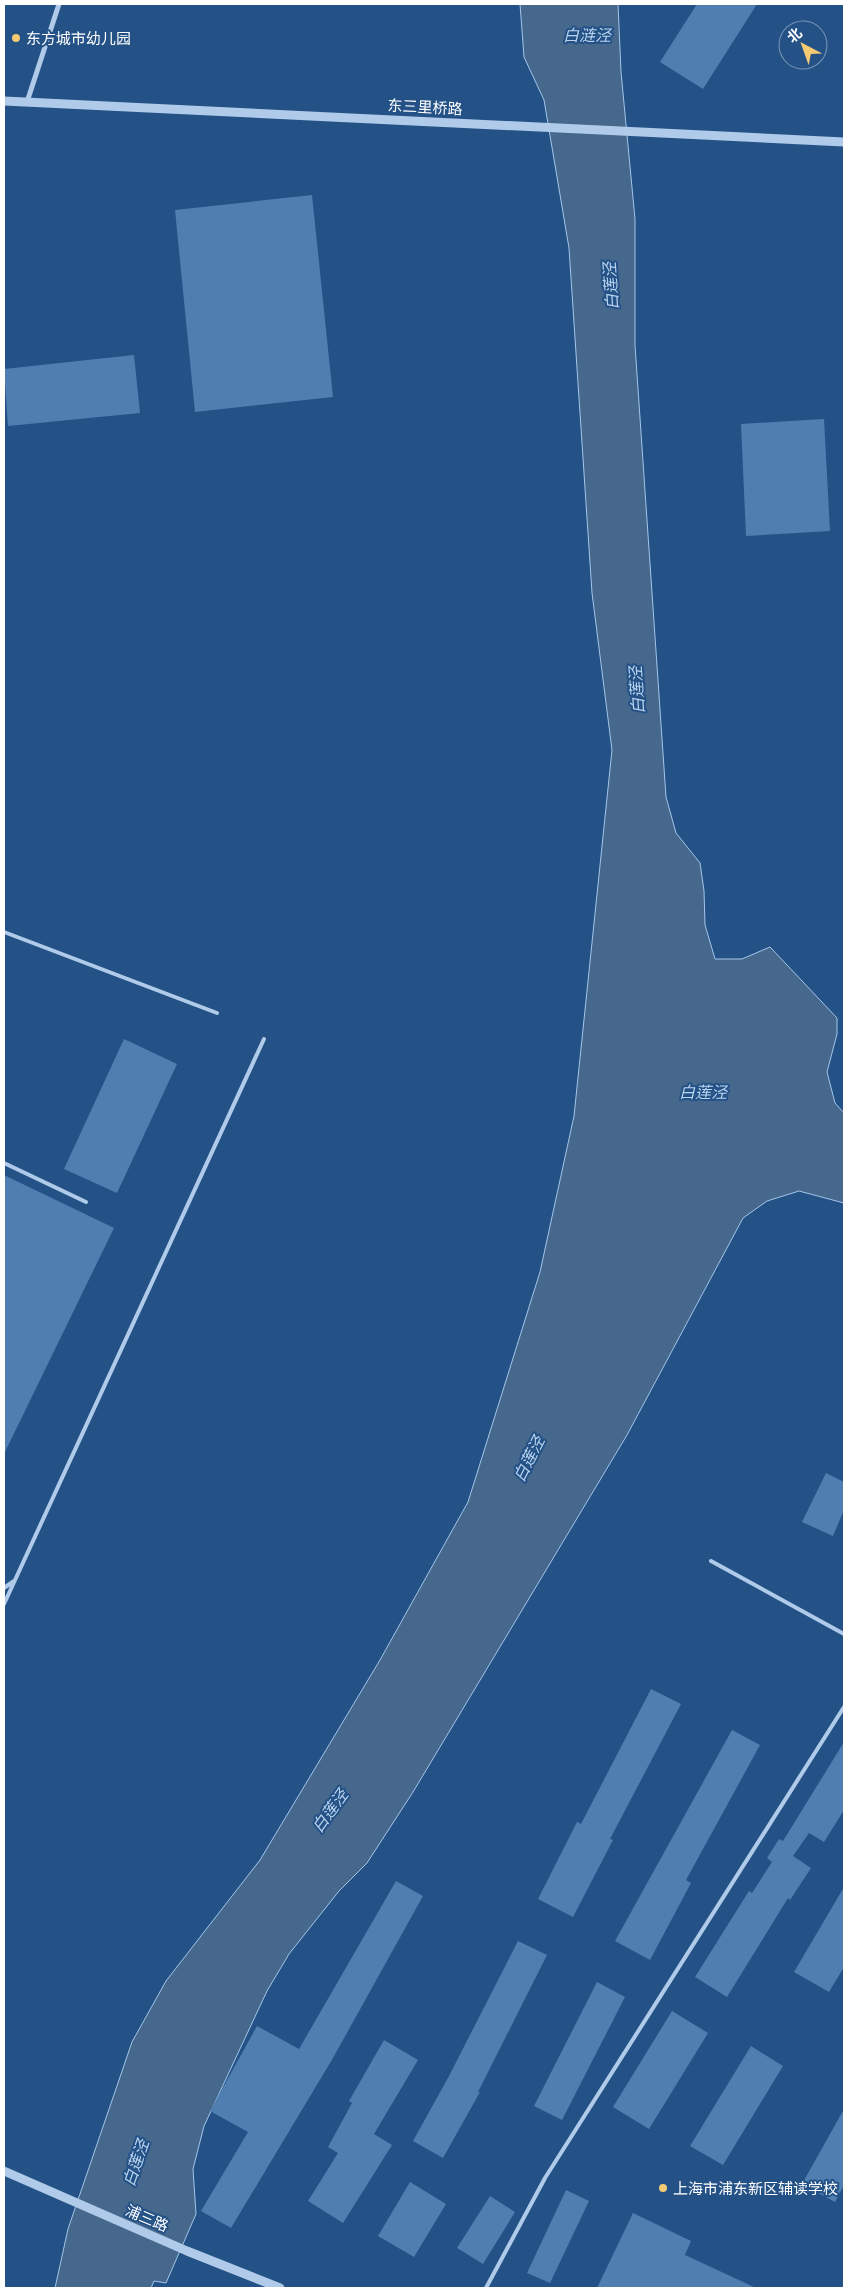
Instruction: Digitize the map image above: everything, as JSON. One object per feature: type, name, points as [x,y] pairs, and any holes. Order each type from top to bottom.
[{"type":"street","points":[[27,102],[59,4]]},
{"type":"street","name":"东三里桥路","points":[[4,101],[844,142]]},
{"type":"street","name":"浦三路","points":[[4,2172],[187,2251],[280,2288]]},
{"type":"lane","points":[[4,932],[217,1013]]},
{"type":"lane","points":[[4,1604],[264,1039]]},
{"type":"lane","points":[[4,1162],[86,1202]]},
{"type":"lane","points":[[711,1561],[844,1634]]},
{"type":"lane","points":[[4,1588],[14,1581]]},
{"type":"lane","points":[[486,2288],[545,2178],[844,1707]]},
{"type":"water","points":[[520,4],[618,4],[621,72],[635,219],[635,345],[666,797],[676,833],[700,863],[704,891],[705,925],[715,959],[742,959],[770,947],[837,1018],[837,1034],[827,1072],[835,1103],[844,1113],[844,1203],[799,1191],[767,1201],[743,1218],[627,1435],[413,1792],[367,1863],[339,1891],[289,1954],[267,1991],[204,2126],[193,2169],[196,2214],[166,2283],[154,2281],[151,2288],[55,2288],[68,2229],[132,2042],[166,1981],[260,1860],[380,1660],[468,1502],[540,1272],[574,1116],[612,750],[592,593],[569,248],[544,100],[524,57]]},
{"type":"building","points":[[697,4],[757,4],[703,89],[660,62]]},
{"type":"building","points":[[312,195],[333,397],[195,412],[175,210]]},
{"type":"building","points":[[134,355],[140,413],[8,426],[4,369]]},
{"type":"building","points":[[824,419],[830,531],[746,536],[741,424]]},
{"type":"building","points":[[124,1039],[177,1064],[117,1193],[64,1169]]},
{"type":"building","points":[[4,1175],[114,1228],[4,1454]]},
{"type":"building","points":[[826,1473],[844,1482],[844,1510],[833,1536],[802,1522]]},
{"type":"building","points":[[651,1689],[681,1704],[610,1839],[613,1840],[573,1917],[538,1899],[577,1822],[581,1824]]},
{"type":"building","points":[[732,1730],[760,1745],[686,1880],[691,1883],[650,1960],[615,1941]]},
{"type":"building","points":[[844,1742],[844,1810],[824,1842],[809,1833],[793,1856],[811,1868],[790,1900],[788,1898],[727,1997],[695,1977],[749,1891],[752,1893],[772,1862],[767,1858],[779,1839],[783,1841]]},
{"type":"building","points":[[396,1881],[423,1896],[333,2058],[231,2228],[201,2211],[248,2132],[210,2111],[257,2026],[299,2049]]},
{"type":"building","points":[[844,1887],[844,1967],[829,1992],[794,1972]]},
{"type":"building","points":[[518,1941],[547,1955],[478,2092],[480,2092],[443,2158],[413,2141],[449,2076]]},
{"type":"building","points":[[597,1982],[625,1997],[562,2120],[534,2106]]},
{"type":"building","points":[[672,2011],[708,2033],[649,2129],[613,2107]]},
{"type":"building","points":[[384,2040],[418,2060],[374,2134],[392,2145],[343,2223],[308,2201],[338,2153],[328,2147],[352,2103],[349,2101]]},
{"type":"building","points":[[751,2046],[783,2066],[723,2165],[690,2146]]},
{"type":"building","points":[[844,2109],[844,2185],[835,2202],[802,2184]]},
{"type":"building","points":[[410,2182],[446,2204],[414,2257],[378,2236]]},
{"type":"building","points":[[566,2190],[589,2201],[550,2283],[527,2273]]},
{"type":"building","points":[[490,2196],[515,2212],[483,2264],[457,2248]]},
{"type":"building","points":[[633,2213],[691,2241],[685,2255],[756,2288],[597,2288]]},
{"type":"place","name":"东方城市幼儿园","points":[[16,38]]},
{"type":"place","name":"上海市浦东新区辅读学校","points":[[663,2188]]},
{"type":"water label","name":"白涟泾","points":[[587,35]]},
{"type":"water label","name":"白莲泾","points":[[611,286]]},
{"type":"water label","name":"白莲泾","points":[[637,690]]},
{"type":"water label","name":"白莲泾","points":[[703,1092]]},
{"type":"water label","name":"白莲泾","points":[[529,1459]]},
{"type":"water label","name":"白莲泾","points":[[330,1811]]},
{"type":"water label","name":"白莲泾","points":[[136,2163]]}]
